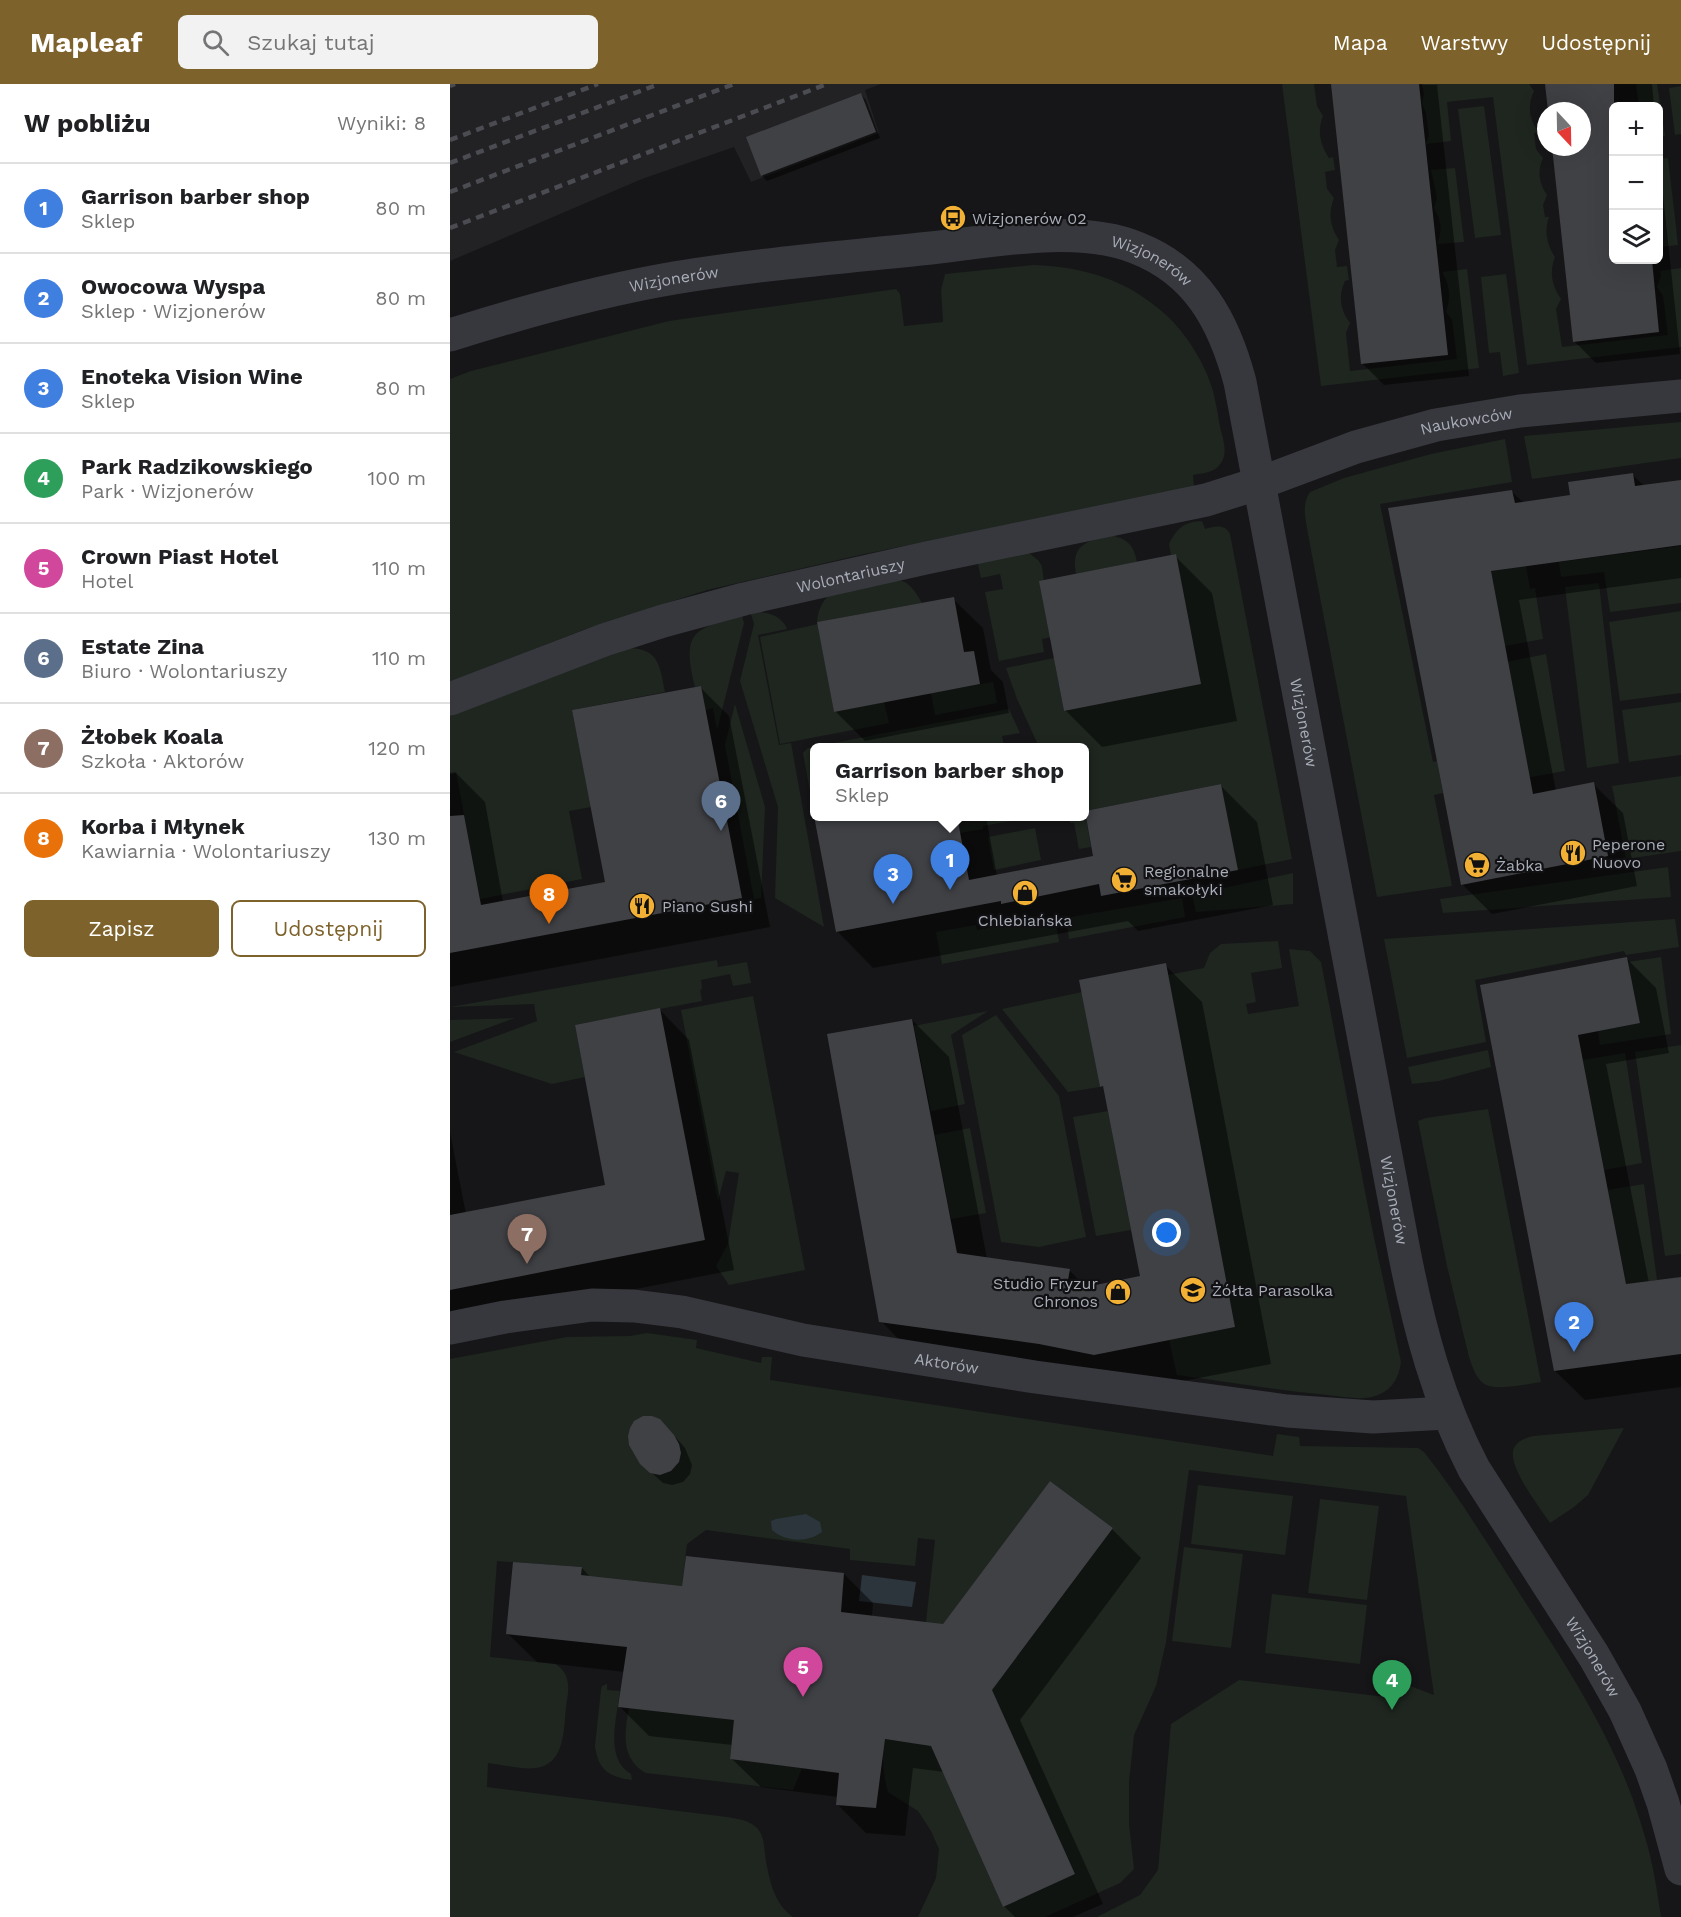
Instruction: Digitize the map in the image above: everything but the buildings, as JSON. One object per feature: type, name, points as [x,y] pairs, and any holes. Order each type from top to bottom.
[{"type":"street","name":"Wizjonerów","points":[[450,335],[549,305],[673,278],[1018,239],[1066,236],[1112,240],[1135,247],[1171,266],[1195,288],[1215,316],[1233,356],[1260,483],[1408,1271],[1428,1353],[1447,1413],[1474,1470],[1594,1656],[1625,1712],[1647,1760],[1663,1803],[1681,1869]]},
{"type":"street","name":"Naukowców","points":[[1260,483],[1356,447],[1436,425],[1520,411],[1681,396]]},
{"type":"street","name":"Wolontariuszy","points":[[450,699],[604,640],[744,599],[926,558],[1187,504],[1260,483]]},
{"type":"street","name":"Aktorów","points":[[450,1328],[505,1317],[592,1305],[634,1306],[682,1312],[802,1340],[1035,1377],[1287,1411],[1373,1417],[1447,1413]]},
{"type":"shaded area","points":[[450,84],[881,84],[865,90],[879,133],[751,182],[734,147],[642,179],[450,261]]},
{"type":"shaded area","points":[[1282,84],[1314,84],[1317,106],[1323,116],[1320,132],[1323,148],[1329,158],[1333,157],[1335,170],[1325,172],[1327,189],[1334,198],[1331,214],[1332,225],[1339,240],[1335,250],[1337,267],[1347,266],[1349,280],[1345,281],[1343,286],[1341,302],[1350,323],[1346,333],[1350,371],[1457,359],[1452,320],[1446,312],[1449,302],[1448,286],[1442,272],[1467,269],[1479,368],[1321,386]]},
{"type":"shaded area","points":[[1422,84],[1529,84],[1534,91],[1530,102],[1530,112],[1537,129],[1537,132],[1534,133],[1537,156],[1543,158],[1540,177],[1547,195],[1543,205],[1545,217],[1549,217],[1547,238],[1555,257],[1552,279],[1561,299],[1556,309],[1562,347],[1668,335],[1663,296],[1657,287],[1661,276],[1660,271],[1681,268],[1681,347],[1527,365],[1493,97],[1447,102],[1451,141],[1426,144],[1429,136],[1426,113],[1422,103],[1424,94]]},
{"type":"shaded area","points":[[1636,84],[1657,84],[1660,102],[1638,102]]},
{"type":"shaded area","points":[[1681,86],[1681,134],[1675,135],[1669,88]]},
{"type":"shaded area","points":[[1484,106],[1501,235],[1475,238],[1458,109]]},
{"type":"shaded area","points":[[1668,158],[1678,245],[1663,247],[1663,210],[1663,159]]},
{"type":"shaded area","points":[[1455,168],[1464,242],[1437,244],[1440,226],[1434,208],[1437,198],[1431,170]]},
{"type":"shaded area","points":[[1034,265],[1087,272],[1120,284],[1165,314],[1187,339],[1210,380],[1225,450],[1223,459],[1216,469],[1193,475],[1194,487],[860,555],[707,590],[583,630],[450,682],[450,379],[471,371],[669,321],[896,289],[900,294],[904,326],[943,322],[941,290],[945,274]]},
{"type":"shaded area","points":[[1506,274],[1519,373],[1503,376],[1500,352],[1489,353],[1481,277]]},
{"type":"shaded area","points":[[1681,422],[1681,458],[1532,479],[1524,436]]},
{"type":"shaded area","points":[[1505,439],[1512,482],[1380,504],[1433,762],[1437,761],[1443,793],[1434,795],[1452,886],[1377,897],[1308,534],[1305,513],[1307,497],[1310,492],[1344,478],[1431,454]]},
{"type":"shaded area","points":[[1202,521],[1205,529],[1223,527],[1230,534],[1292,859],[1238,870],[1221,784],[1089,810],[1089,743],[1037,743],[1006,668],[1054,658],[1064,711],[1200,684],[1175,554],[1171,555],[1169,544],[1182,527]]},
{"type":"shaded area","points":[[1109,535],[1129,543],[1137,562],[1076,574],[1076,557],[1082,546]]},
{"type":"shaded area","points":[[1681,546],[1681,603],[1610,612],[1604,572],[1561,577],[1559,562]]},
{"type":"shaded area","points":[[1029,553],[1042,566],[1051,637],[1042,639],[1044,652],[999,661],[985,592],[1003,589],[1000,574],[981,578],[977,560]]},
{"type":"shaded area","points":[[1526,566],[1530,589],[1535,588],[1543,639],[1504,646],[1479,573]]},
{"type":"shaded area","points":[[896,579],[909,585],[922,603],[817,622],[820,607],[829,595]]},
{"type":"shaded area","points":[[1599,583],[1619,763],[1587,768],[1565,587]]},
{"type":"shaded area","points":[[1681,611],[1681,693],[1620,701],[1609,622]]},
{"type":"shaded area","points":[[759,612],[776,616],[787,629],[758,635],[779,745],[791,743],[824,927],[775,898],[778,807],[740,681],[754,624],[751,614]]},
{"type":"shaded area","points":[[742,616],[744,623],[717,730],[713,708],[705,710],[701,686],[695,687],[691,669],[691,644],[702,630]]},
{"type":"shaded area","points":[[818,624],[834,712],[884,702],[889,723],[780,744],[760,637]]},
{"type":"shaded area","points":[[630,648],[647,652],[657,661],[665,692],[572,710],[591,807],[569,811],[582,879],[480,899],[456,772],[450,773],[450,715]]},
{"type":"shaded area","points":[[1546,654],[1565,771],[1519,779],[1507,662]]},
{"type":"shaded area","points":[[993,682],[997,703],[935,715],[931,693]]},
{"type":"shaded area","points":[[1681,702],[1681,755],[1629,762],[1622,710]]},
{"type":"shaded area","points":[[735,704],[765,807],[761,898],[754,899],[725,745]]},
{"type":"shaded area","points":[[1009,709],[1020,733],[1002,736],[1003,743],[834,743]]},
{"type":"shaded area","points":[[810,748],[810,791],[803,753]]},
{"type":"shaded area","points":[[1681,776],[1681,851],[1626,859],[1612,786]]},
{"type":"shaded area","points":[[958,821],[1011,821],[983,826],[983,829],[960,833]]},
{"type":"shaded area","points":[[1070,821],[1087,821],[1091,847],[1079,849],[1074,823]]},
{"type":"shaded area","points":[[1035,828],[1041,860],[994,870],[988,837]]},
{"type":"shaded area","points":[[1668,867],[1671,897],[1443,913],[1440,899]]},
{"type":"shaded area","points":[[1293,873],[1293,904],[1196,912],[1192,895]]},
{"type":"shaded area","points":[[1182,898],[1185,917],[1069,939],[1066,918]]},
{"type":"shaded area","points":[[1055,918],[1059,942],[942,964],[936,932],[976,925],[977,930],[1034,919],[1034,922]]},
{"type":"shaded area","points":[[1675,919],[1679,947],[1626,955],[1624,951],[1475,980],[1486,1042],[1407,1058],[1384,939]]},
{"type":"shaded area","points":[[1278,941],[1282,968],[1251,973],[1256,1002],[1246,1004],[1248,1014],[1299,1006],[1289,949],[1310,951],[1321,962],[1373,1233],[1401,1362],[1399,1373],[1391,1386],[1372,1397],[1347,1397],[1177,1375],[1169,1340],[1235,1327],[1168,975],[1204,968],[1210,953],[1221,944]]},
{"type":"shaded area","points":[[1661,957],[1671,1034],[1600,1045],[1598,1031],[1640,1023],[1628,962]]},
{"type":"shaded area","points":[[717,960],[718,967],[747,962],[751,983],[733,986],[730,974],[701,980],[702,1001],[575,1025],[585,1077],[552,1084],[454,1052],[537,1021],[534,1004],[450,1007]]},
{"type":"shaded area","points":[[1082,992],[1100,1087],[1068,1092],[1002,1009]]},
{"type":"shaded area","points":[[753,996],[805,1270],[729,1285],[716,1266],[728,1244],[739,1173],[726,1171],[718,1201],[681,1010]]},
{"type":"shaded area","points":[[988,1011],[951,1035],[965,1104],[931,1111],[914,1026]]},
{"type":"shaded area","points":[[996,1015],[1059,1096],[1086,1237],[1039,1247],[1001,1242],[962,1035]]},
{"type":"shaded area","points":[[515,1018],[450,1042],[450,1020]]},
{"type":"shaded area","points":[[1681,1045],[1681,1254],[1665,1256],[1635,1052]]},
{"type":"shaded area","points":[[1488,1050],[1491,1067],[1439,1081],[1412,1084],[1408,1067]]},
{"type":"shaded area","points":[[1625,1053],[1642,1163],[1604,1170],[1583,1060]]},
{"type":"shaded area","points":[[1488,1109],[1541,1382],[1511,1387],[1488,1386],[1483,1383],[1476,1375],[1470,1360],[1447,1266],[1418,1121]]},
{"type":"shaded area","points":[[1108,1111],[1131,1230],[1096,1236],[1073,1117]]},
{"type":"shaded area","points":[[970,1128],[986,1213],[951,1219],[935,1135]]},
{"type":"shaded area","points":[[1644,1184],[1657,1280],[1626,1284],[1608,1190]]},
{"type":"shaded area","points":[[647,1333],[697,1340],[696,1348],[761,1363],[762,1357],[772,1357],[770,1380],[1273,1456],[1277,1434],[1299,1437],[1300,1446],[1418,1448],[1436,1467],[1480,1531],[1570,1672],[1605,1735],[1634,1802],[1645,1837],[1653,1867],[1661,1917],[1097,1917],[1140,1895],[1158,1870],[1171,1724],[1239,1680],[1387,1697],[1389,1680],[1434,1695],[1406,1496],[1189,1470],[1166,1642],[1156,1686],[1134,1735],[1129,1782],[1129,1824],[1134,1869],[1120,1883],[1045,1917],[918,1917],[936,1878],[939,1849],[918,1811],[888,1792],[885,1779],[884,1739],[904,1742],[907,1715],[929,1740],[1003,1907],[1075,1874],[1000,1709],[985,1708],[990,1671],[1004,1674],[1113,1528],[1050,1481],[940,1628],[926,1622],[935,1540],[918,1538],[915,1566],[850,1560],[850,1549],[706,1530],[687,1544],[682,1586],[581,1575],[582,1567],[497,1561],[490,1657],[556,1664],[566,1675],[568,1690],[564,1732],[560,1748],[551,1762],[538,1768],[517,1768],[488,1763],[487,1787],[727,1817],[747,1822],[754,1825],[761,1834],[768,1872],[776,1897],[793,1917],[450,1917],[450,1359],[567,1337],[630,1336]]},
{"type":"shaded area","points":[[1624,1428],[1588,1495],[1550,1523],[1519,1475],[1513,1455],[1516,1445],[1533,1436]]},
{"type":"shaded area","points":[[1198,1485],[1293,1496],[1285,1555],[1191,1544]]},
{"type":"shaded area","points":[[1320,1499],[1379,1506],[1367,1600],[1308,1593]]},
{"type":"shaded area","points":[[806,1514],[820,1522],[822,1532],[816,1536],[797,1540],[783,1537],[772,1530],[771,1521]]},
{"type":"shaded area","points":[[1184,1547],[1243,1554],[1231,1648],[1172,1641]]},
{"type":"shaded area","points":[[862,1575],[916,1582],[912,1607],[859,1601]]},
{"type":"shaded area","points":[[1272,1594],[1367,1605],[1360,1664],[1265,1653]]},
{"type":"shaded area","points":[[607,1684],[607,1690],[620,1691],[615,1725],[615,1748],[617,1758],[631,1774],[632,1780],[617,1777],[606,1771],[597,1754],[595,1746],[601,1690],[602,1686]]},
{"type":"shaded area","points":[[629,1708],[744,1721],[733,1733],[730,1758],[802,1768],[793,1790],[646,1773],[638,1767],[628,1753],[626,1727]]},
{"type":"railway","points":[[450,86],[455,84]]},
{"type":"railway","points":[[450,140],[598,84]]},
{"type":"railway","points":[[450,163],[659,84]]},
{"type":"railway","points":[[450,192],[734,84]]},
{"type":"railway","points":[[450,228],[827,84]]},
{"type":"place","name":"Wizjonerów 02","points":[[953,218]]},
{"type":"place","name":"Estate Zina","points":[[721,831]]},
{"type":"place","name":"Peperone Nuovo","points":[[1573,853]]},
{"type":"place","name":"Żabka","points":[[1477,865]]},
{"type":"place","name":"Regionalne smakołyki","points":[[1124,880]]},
{"type":"place","name":"Garrison barber shop","points":[[950,890]]},
{"type":"place","name":"Chlebiańska","points":[[1025,893]]},
{"type":"place","name":"Enoteka Vision Wine","points":[[893,904]]},
{"type":"place","name":"Piano Sushi","points":[[642,906]]},
{"type":"place","name":"Korba i Młynek","points":[[549,924]]},
{"type":"place","name":"Żłobek Koala","points":[[527,1264]]},
{"type":"place","name":"Żółta Parasolka","points":[[1193,1290]]},
{"type":"place","name":"Studio Fryzur Chronos","points":[[1118,1292]]},
{"type":"place","name":"Owocowa Wyspa","points":[[1574,1352]]},
{"type":"place","name":"Crown Piast Hotel","points":[[803,1697]]},
{"type":"place","name":"Park Radzikowskiego","points":[[1392,1710]]}]
